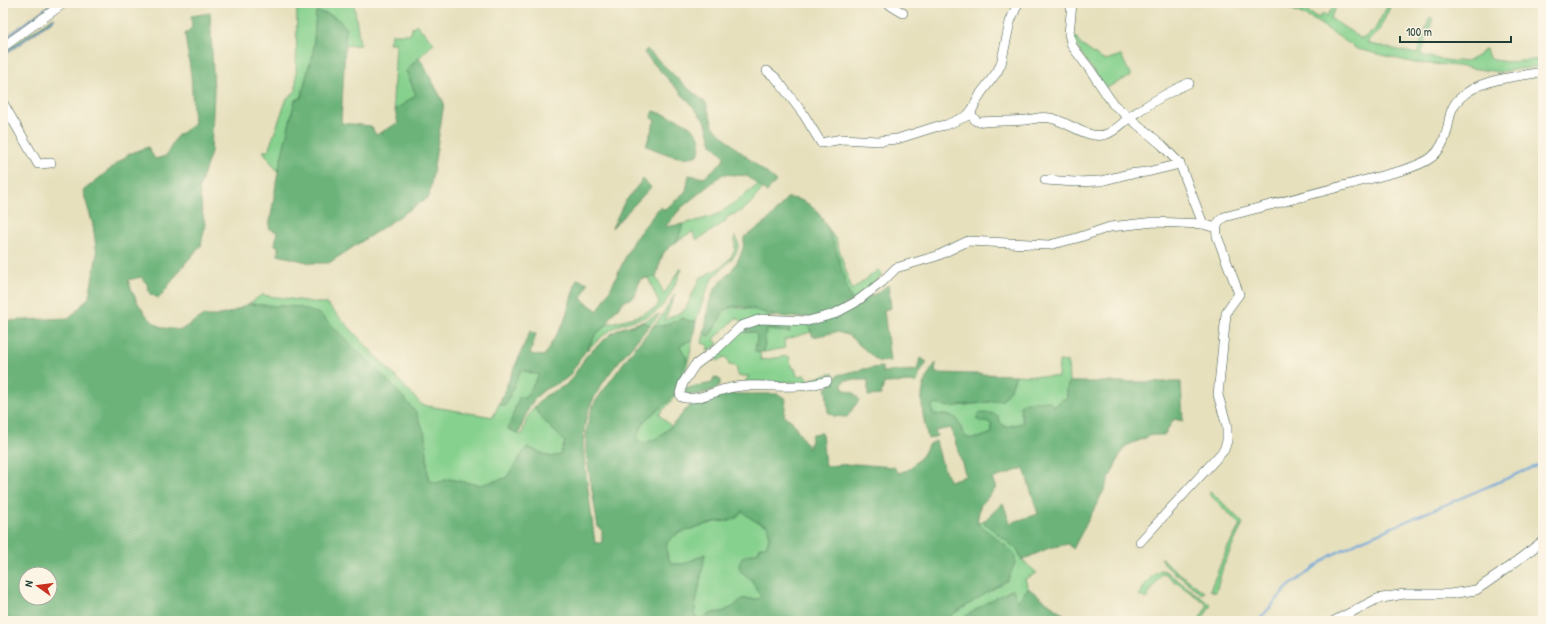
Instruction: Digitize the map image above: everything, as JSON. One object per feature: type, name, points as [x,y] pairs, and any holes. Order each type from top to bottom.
[{"type":"street","points":[[3,47],[64,3]]},
{"type":"street","points":[[888,3],[903,13]]},
{"type":"street","points":[[767,70],[776,78],[804,115],[820,142],[824,144],[842,139],[878,141],[907,137],[954,122],[970,113],[981,93],[997,72],[1001,64],[1010,22],[1018,3]]},
{"type":"street","points":[[1072,3],[1069,34],[1072,46],[1113,104],[1162,145],[1180,164],[1203,224]]},
{"type":"street","points":[[1140,542],[1224,450],[1227,441],[1227,426],[1218,395],[1226,314],[1239,294],[1220,244],[1216,228],[1218,221],[1224,216],[1400,172],[1422,164],[1428,161],[1439,150],[1447,130],[1453,106],[1465,94],[1475,87],[1489,82],[1543,72]]},
{"type":"street","points":[[970,113],[976,121],[980,122],[1010,121],[1048,117],[1065,122],[1078,130],[1100,135],[1108,134],[1156,99],[1190,83]]},
{"type":"street","points":[[3,103],[38,164],[51,163]]},
{"type":"street","points":[[1045,180],[1075,182],[1100,181],[1180,164]]},
{"type":"street","points":[[828,381],[809,385],[727,388],[694,398],[681,397],[680,393],[683,383],[695,365],[718,348],[741,326],[761,319],[808,321],[834,314],[856,302],[882,282],[896,268],[937,256],[968,241],[1049,245],[1077,238],[1110,226],[1154,222],[1203,224],[1216,228]]},
{"type":"street","points":[[1334,621],[1377,599],[1404,594],[1450,594],[1476,590],[1498,576],[1543,541]]},
{"type":"green space","points":[[297,3],[354,3],[360,45],[345,46],[346,28],[333,16],[316,12],[313,56],[310,62],[301,98],[295,100],[278,172],[263,151],[268,151],[287,98],[296,91]]},
{"type":"green space","points":[[1279,3],[1290,3],[1319,18],[1323,13],[1327,16],[1335,3],[1339,3],[1330,18],[1362,39],[1374,31],[1389,3],[1392,3],[1379,31],[1367,42],[1370,44],[1417,54],[1430,17],[1433,19],[1421,55],[1446,60],[1463,61],[1478,56],[1483,50],[1486,49],[1489,58],[1495,60],[1516,62],[1543,59],[1543,66],[1499,72],[1449,65],[1415,63],[1357,49],[1314,20]]},
{"type":"green space","points":[[316,12],[333,16],[346,28],[341,123],[371,126],[376,135],[398,123],[395,110],[416,95],[406,71],[419,57],[444,103],[429,197],[329,263],[311,263],[278,255],[278,246],[275,245],[277,232],[269,228],[278,172],[295,100],[301,98],[310,62],[313,56]]},
{"type":"green space","points":[[210,13],[214,92],[211,152],[199,188],[205,224],[201,246],[187,261],[159,298],[150,294],[147,284],[141,277],[128,280],[136,300],[148,317],[159,326],[181,330],[203,316],[216,316],[232,312],[248,304],[298,307],[320,314],[393,386],[416,412],[426,437],[428,479],[436,483],[449,479],[480,485],[506,478],[527,447],[551,457],[560,455],[565,442],[540,417],[534,407],[545,396],[566,385],[587,355],[611,334],[619,329],[644,322],[650,325],[605,380],[593,400],[585,422],[583,444],[595,543],[602,543],[602,529],[598,527],[586,453],[586,434],[590,413],[595,402],[633,350],[654,325],[661,326],[683,318],[689,321],[696,321],[693,339],[680,346],[687,359],[675,392],[668,402],[645,420],[637,438],[643,444],[657,438],[669,429],[689,406],[702,399],[722,394],[778,394],[786,399],[784,416],[792,421],[809,449],[812,434],[822,433],[825,466],[855,464],[894,467],[898,473],[908,470],[923,455],[928,445],[936,441],[949,481],[966,476],[951,428],[935,431],[937,436],[928,439],[922,409],[925,382],[936,363],[935,373],[1016,375],[1011,388],[1003,400],[949,407],[935,404],[932,407],[933,414],[955,417],[964,435],[971,438],[979,438],[992,433],[991,424],[989,422],[982,422],[976,419],[979,413],[991,413],[997,415],[1005,427],[1023,423],[1020,406],[1027,402],[1049,401],[1054,407],[1063,399],[1067,399],[1067,388],[1069,382],[1181,382],[1183,421],[1174,419],[1164,435],[1152,435],[1126,446],[1073,549],[1068,544],[1049,548],[1022,560],[1018,550],[983,522],[1003,503],[1010,523],[1038,514],[1024,468],[992,479],[996,488],[980,506],[977,523],[1015,555],[1015,563],[1008,580],[942,621],[3,621],[3,321],[70,318],[89,297],[97,254],[93,225],[83,191],[129,154],[148,147],[155,159],[166,156],[176,137],[194,124],[191,75],[185,34],[192,27],[191,16]],"holes":[[[742,511],[753,520],[767,525],[770,534],[767,545],[760,547],[758,552],[742,557],[739,564],[740,571],[752,580],[761,596],[758,599],[742,599],[733,607],[722,612],[713,613],[698,620],[694,614],[705,554],[684,564],[673,564],[667,554],[667,542],[678,533],[715,522],[737,518]]]},
{"type":"green space","points":[[54,18],[3,54],[3,52]]},
{"type":"green space","points":[[416,24],[434,43],[406,71],[416,95],[395,110],[393,102],[396,43],[389,43],[392,34],[411,34],[412,28]]},
{"type":"green space","points":[[1072,37],[1077,38],[1080,44],[1101,59],[1106,60],[1121,55],[1131,76],[1106,88],[1082,55]]},
{"type":"green space","points":[[647,49],[684,85],[706,103],[713,126],[736,148],[776,181],[767,192],[747,176],[723,174],[682,207],[665,227],[683,224],[678,240],[664,252],[656,277],[640,279],[635,296],[623,302],[611,316],[608,324],[597,333],[569,376],[539,394],[528,410],[519,434],[508,429],[519,397],[525,398],[539,375],[521,370],[505,406],[499,404],[530,331],[536,334],[530,354],[544,356],[564,322],[577,279],[588,283],[581,299],[598,311],[611,288],[633,241],[660,207],[665,210],[686,191],[689,175],[704,178],[723,161],[724,156],[712,144],[706,123],[690,103],[644,53]]},
{"type":"green space","points":[[654,111],[680,120],[695,130],[699,137],[700,145],[698,155],[691,157],[678,157],[646,146],[655,120],[651,118]]},
{"type":"green space","points":[[643,179],[651,187],[612,228],[624,203]]},
{"type":"green space","points":[[759,184],[763,188],[751,203],[743,210],[727,217],[725,222],[697,240],[692,232],[678,240],[683,224],[720,213]]},
{"type":"green space","points":[[787,198],[802,201],[815,209],[824,222],[832,238],[852,301],[828,313],[808,317],[776,316],[750,308],[737,306],[730,307],[723,312],[714,330],[709,336],[704,333],[711,298],[716,287],[729,274],[739,259],[743,248],[744,237],[768,220]]},
{"type":"green space","points":[[826,225],[836,240],[852,290],[878,270],[882,275],[852,301],[845,283]]},
{"type":"green space","points":[[735,236],[738,242],[738,248],[731,260],[715,275],[709,285],[696,321],[689,321],[683,318],[661,326],[654,325],[662,316],[675,294],[665,320],[685,310],[700,278],[721,267],[730,258],[735,250]]},
{"type":"green space","points":[[680,269],[682,269],[672,290],[659,309],[651,315],[617,326],[587,350],[597,333],[608,324],[638,316],[656,308],[659,303],[648,277],[656,277],[664,294]]},
{"type":"green space","points":[[888,285],[891,308],[884,310],[890,361],[879,362],[848,335],[836,332],[813,337],[808,324],[877,293]]},
{"type":"green space","points":[[262,295],[327,304],[422,405],[493,417],[499,404],[505,406],[521,369],[540,375],[508,429],[522,435],[527,418],[534,407],[540,417],[565,442],[560,455],[551,457],[527,447],[506,478],[480,485],[449,479],[436,484],[428,479],[426,437],[298,307],[248,304]]},
{"type":"green space","points":[[733,307],[757,310],[776,316],[743,322],[736,318],[714,339],[718,344],[707,352],[708,345],[702,343],[704,333],[709,336],[725,310]]},
{"type":"green space","points":[[660,314],[650,325],[644,322],[619,329],[647,320]]},
{"type":"green space","points":[[756,323],[788,324],[790,332],[766,330],[764,352],[755,352],[757,336],[754,332],[744,332],[744,327]]},
{"type":"green space","points":[[788,324],[808,324],[811,332],[784,340],[785,348],[764,352],[766,330],[789,332]]},
{"type":"green space","points":[[744,327],[746,333],[754,332],[757,336],[755,352],[760,353],[761,360],[789,356],[792,369],[795,368],[797,376],[805,375],[808,380],[833,373],[833,377],[813,382],[745,382],[749,376],[738,376],[736,366],[729,365],[727,358],[724,357],[718,361],[714,357],[716,352]]},
{"type":"green space","points":[[693,339],[689,360],[679,389],[674,398],[659,414],[671,426],[657,438],[643,444],[637,438],[645,419],[675,392],[687,359],[680,346]]},
{"type":"green space","points":[[920,358],[927,362],[920,373],[917,382],[884,383],[881,395],[868,396],[868,380],[845,380],[842,384],[843,389],[854,393],[859,400],[847,417],[834,416],[828,412],[826,389],[838,375],[864,369],[882,367],[882,372],[917,370]]},
{"type":"green space","points":[[1059,361],[1068,362],[1069,382],[1067,388],[1067,399],[1063,399],[1054,407],[1020,412],[1023,423],[1005,427],[997,415],[982,422],[989,422],[991,424],[992,433],[979,438],[971,438],[964,435],[958,420],[955,417],[949,415],[932,414],[932,407],[935,403],[949,407],[990,402],[1011,388],[1016,375],[1058,377]]},
{"type":"green space","points":[[714,377],[721,380],[717,388],[714,390],[695,395],[682,396],[682,389],[712,383]]},
{"type":"green space","points":[[1211,491],[1243,523],[1223,567],[1216,592],[1210,590],[1227,549],[1240,525],[1209,494]]},
{"type":"green space","points":[[742,511],[753,520],[767,525],[769,536],[766,546],[759,552],[748,555],[744,574],[753,580],[755,587],[762,596],[758,599],[742,599],[733,607],[722,612],[713,613],[698,620],[694,614],[705,554],[684,564],[673,564],[667,554],[667,542],[678,533],[715,522],[726,521]]},
{"type":"green space","points":[[983,522],[1018,550],[1022,560],[1037,573],[1025,579],[1028,588],[1018,602],[1013,590],[988,602],[958,621],[942,621],[1008,580],[1015,555],[977,523]]},
{"type":"green space","points":[[1162,557],[1167,564],[1204,592],[1202,594],[1167,567],[1161,558]]},
{"type":"green space","points":[[1161,570],[1165,571],[1211,605],[1201,621],[1198,621],[1207,606],[1204,602],[1164,574],[1161,575],[1146,599],[1139,595],[1151,577]]},
{"type":"green space","points":[[1028,588],[1073,621],[1044,621],[1039,617],[1037,621],[958,621],[988,602],[1013,589],[1018,601]]},
{"type":"water","points":[[52,3],[56,3],[3,41],[3,39]]},
{"type":"water","points":[[54,18],[55,19],[3,56],[3,54]]},
{"type":"waterway","points":[[1258,621],[1288,587],[1330,556],[1360,541],[1543,463]]}]
